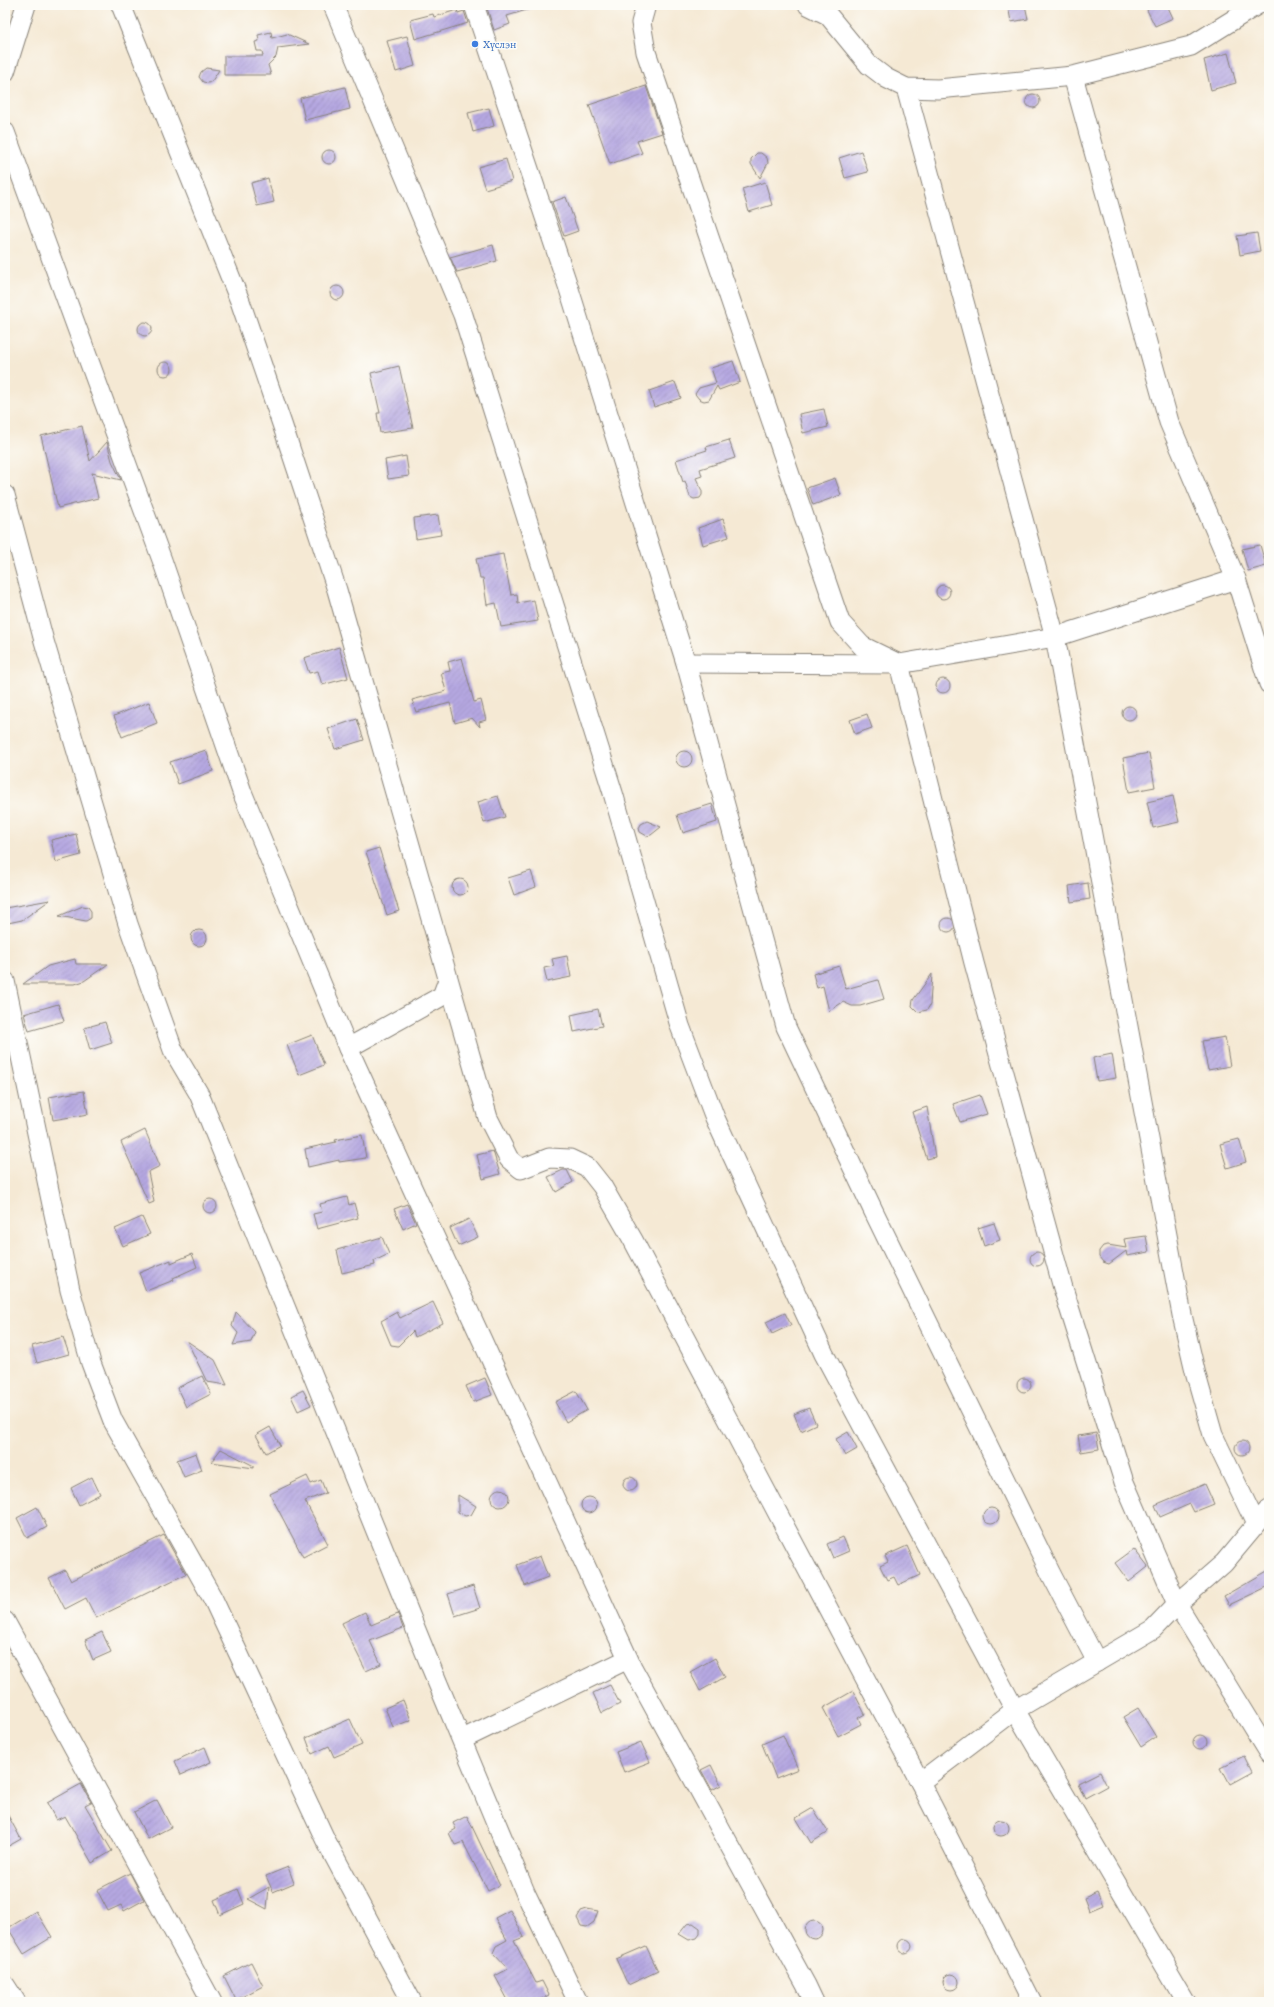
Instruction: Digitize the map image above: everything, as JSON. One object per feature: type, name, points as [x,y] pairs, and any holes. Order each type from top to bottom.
[{"type":"street","points":[[5,72],[26,5]]},
{"type":"street","points":[[121,5],[240,301],[282,424],[336,590],[488,1118],[509,1159],[521,1169],[549,1158],[570,1159],[587,1167],[602,1186],[633,1240],[920,1782],[1032,2002]]},
{"type":"street","points":[[333,5],[463,315],[613,793],[680,1026],[715,1118],[824,1354],[1015,1710],[1186,2002]]},
{"type":"street","points":[[474,5],[569,289],[686,663],[786,1027],[876,1217],[1047,1567],[1097,1662]]},
{"type":"street","points":[[646,5],[641,23],[646,52],[840,622],[862,646],[899,664],[974,963],[1063,1288],[1124,1482],[1177,1604],[1269,1754]]},
{"type":"street","points":[[808,5],[828,15],[868,65],[886,78],[906,88],[938,89],[1073,76],[1191,46],[1257,5]]},
{"type":"street","points":[[1267,5],[1269,10]]},
{"type":"street","points":[[1073,76],[1169,422],[1236,579],[1269,684]]},
{"type":"street","points":[[906,88],[1055,637],[1182,1315],[1196,1375],[1213,1435],[1256,1524]]},
{"type":"street","points":[[5,132],[157,546],[242,792],[348,1048],[628,1659],[814,2002]]},
{"type":"street","points":[[5,495],[44,641],[128,924],[173,1050],[199,1094],[426,1655],[463,1739],[525,1892],[578,2002]]},
{"type":"street","points":[[686,663],[899,664],[1055,637],[1236,579]]},
{"type":"street","points":[[348,1048],[442,996],[448,980]]},
{"type":"street","points":[[5,981],[70,1290],[90,1363],[113,1421],[213,1599],[325,1839],[412,2002]]},
{"type":"street","points":[[920,1782],[1015,1710],[1153,1629],[1177,1604],[1224,1563],[1269,1509]]},
{"type":"street","points":[[5,1621],[212,2002]]},
{"type":"street","points":[[463,1739],[628,1659]]},
{"type":"street","points":[[5,1985],[16,2002]]},
{"type":"building","points":[[486,5],[532,5],[533,8],[507,16],[510,24],[494,30]]},
{"type":"building","points":[[1008,5],[1025,5],[1028,19],[1011,22]]},
{"type":"building","points":[[1156,5],[1167,5],[1173,18],[1155,26],[1147,10]]},
{"type":"building","points":[[457,10],[458,13],[464,11],[468,23],[415,39],[410,20],[433,14],[434,17]]},
{"type":"building","points":[[271,32],[272,38],[287,34],[309,44],[278,48],[276,57],[268,65],[271,75],[224,75],[224,56],[263,56],[262,51],[257,51],[255,42],[259,41],[258,35]]},
{"type":"building","points":[[407,36],[415,66],[396,72],[387,41]]},
{"type":"building","points":[[1228,53],[1236,83],[1211,90],[1204,60]]},
{"type":"building","points":[[206,68],[219,70],[212,81],[208,83],[203,82],[199,77],[201,72]]},
{"type":"building","points":[[646,86],[662,133],[637,141],[642,153],[610,164],[589,105]]},
{"type":"building","points":[[345,87],[350,109],[305,120],[300,98]]},
{"type":"building","points":[[1033,94],[1038,96],[1040,101],[1038,106],[1033,108],[1028,106],[1026,101],[1028,96]]},
{"type":"building","points":[[489,108],[494,126],[473,132],[468,113]]},
{"type":"building","points":[[326,150],[332,150],[336,154],[336,160],[332,164],[326,164],[322,160],[322,154]]},
{"type":"building","points":[[861,151],[868,172],[845,178],[839,158]]},
{"type":"building","points":[[757,153],[761,153],[767,158],[768,163],[760,178],[751,164],[751,159]]},
{"type":"building","points":[[506,159],[512,181],[485,189],[478,167]]},
{"type":"building","points":[[268,178],[274,202],[257,206],[251,183]]},
{"type":"building","points":[[765,182],[772,205],[749,212],[742,189]]},
{"type":"building","points":[[566,197],[578,231],[564,236],[552,202]]},
{"type":"building","points":[[1257,233],[1260,251],[1240,255],[1237,236]]},
{"type":"building","points":[[493,245],[497,261],[457,272],[450,257]]},
{"type":"building","points":[[337,286],[342,288],[344,293],[342,298],[337,300],[332,298],[330,293],[332,288]]},
{"type":"building","points":[[142,322],[148,322],[152,326],[152,332],[148,336],[142,336],[138,332],[138,326]]},
{"type":"building","points":[[733,361],[740,382],[719,390],[717,386],[709,400],[704,401],[699,399],[695,394],[699,388],[716,383],[711,368]]},
{"type":"building","points":[[162,362],[168,362],[172,366],[172,372],[168,376],[162,376],[158,372],[158,366]]},
{"type":"building","points":[[399,366],[413,428],[380,433],[377,413],[380,413],[371,373]]},
{"type":"building","points":[[675,382],[681,398],[654,407],[649,391]]},
{"type":"building","points":[[824,409],[828,427],[803,433],[799,414]]},
{"type":"building","points":[[82,426],[90,461],[107,442],[112,461],[121,480],[92,473],[98,498],[58,508],[41,436]]},
{"type":"building","points":[[729,440],[735,458],[700,469],[702,476],[696,478],[702,491],[702,495],[700,498],[694,499],[690,497],[685,481],[683,482],[676,460],[707,450],[706,447]]},
{"type":"building","points":[[406,456],[409,476],[388,479],[385,460]]},
{"type":"building","points":[[835,478],[841,495],[813,505],[807,488]]},
{"type":"building","points":[[438,515],[441,535],[416,539],[414,518]]},
{"type":"building","points":[[723,519],[729,537],[703,545],[698,528]]},
{"type":"building","points":[[1260,545],[1266,566],[1248,571],[1242,549]]},
{"type":"building","points":[[503,554],[511,595],[517,594],[518,603],[534,600],[538,621],[501,627],[496,603],[487,605],[483,578],[480,578],[476,559]]},
{"type":"building","points":[[943,585],[948,587],[950,592],[948,597],[943,599],[938,597],[936,592],[938,587]]},
{"type":"building","points":[[339,647],[348,678],[322,685],[318,671],[309,673],[304,658]]},
{"type":"building","points":[[462,658],[474,702],[481,700],[486,720],[479,722],[480,727],[472,718],[455,723],[450,703],[416,712],[412,700],[446,691],[441,673],[450,671],[448,662]]},
{"type":"building","points":[[943,679],[948,681],[950,686],[948,691],[943,693],[938,691],[936,686],[938,681]]},
{"type":"building","points":[[149,702],[157,723],[122,737],[114,716]]},
{"type":"building","points":[[1129,706],[1134,708],[1136,713],[1134,718],[1129,720],[1124,718],[1122,713],[1124,708]]},
{"type":"building","points":[[867,714],[872,728],[855,734],[850,720]]},
{"type":"building","points":[[357,719],[364,740],[335,749],[328,729]]},
{"type":"building","points":[[206,750],[213,771],[178,784],[170,762]]},
{"type":"building","points":[[684,751],[691,756],[692,759],[687,766],[684,767],[677,762],[676,759],[681,752]]},
{"type":"building","points":[[1149,753],[1155,787],[1129,792],[1123,758]]},
{"type":"building","points":[[498,796],[505,817],[484,823],[478,802]]},
{"type":"building","points":[[1173,796],[1179,822],[1153,828],[1147,802]]},
{"type":"building","points":[[712,804],[717,822],[683,833],[677,815]]},
{"type":"building","points":[[647,821],[661,827],[651,835],[647,836],[640,832],[639,828],[641,824]]},
{"type":"building","points":[[76,834],[81,855],[56,862],[51,840]]},
{"type":"building","points":[[379,848],[399,911],[387,915],[366,852]]},
{"type":"building","points":[[531,871],[536,887],[514,895],[508,878]]},
{"type":"building","points":[[460,879],[467,884],[468,887],[463,894],[460,895],[453,890],[452,887],[457,880]]},
{"type":"building","points":[[1088,883],[1090,899],[1071,902],[1069,886]]},
{"type":"building","points":[[50,900],[22,920],[8,923],[5,908]]},
{"type":"building","points":[[83,906],[88,907],[91,911],[91,918],[86,921],[59,916]]},
{"type":"building","points":[[948,918],[953,920],[955,925],[953,930],[948,932],[943,930],[941,925],[943,920]]},
{"type":"building","points":[[199,930],[206,935],[207,938],[202,945],[199,946],[192,941],[191,938],[196,931]]},
{"type":"building","points":[[567,956],[571,977],[547,982],[544,968],[554,966],[552,959]]},
{"type":"building","points":[[75,959],[76,964],[108,964],[84,981],[75,984],[23,984],[48,966]]},
{"type":"building","points":[[839,966],[846,989],[878,980],[884,999],[860,1006],[852,1006],[843,1002],[829,1011],[823,986],[817,988],[813,974]]},
{"type":"building","points":[[932,974],[930,1005],[927,1010],[918,1012],[912,1006],[913,1000]]},
{"type":"building","points":[[58,1004],[64,1021],[29,1031],[24,1014]]},
{"type":"building","points":[[598,1009],[602,1026],[574,1032],[571,1015]]},
{"type":"building","points":[[105,1022],[112,1043],[90,1050],[84,1028]]},
{"type":"building","points":[[312,1035],[324,1065],[299,1075],[287,1045]]},
{"type":"building","points":[[1225,1037],[1230,1066],[1208,1070],[1202,1041]]},
{"type":"building","points":[[1112,1054],[1116,1078],[1097,1081],[1093,1058]]},
{"type":"building","points":[[84,1091],[88,1114],[53,1120],[49,1097]]},
{"type":"building","points":[[980,1095],[987,1114],[960,1122],[953,1104]]},
{"type":"building","points":[[927,1107],[935,1157],[927,1159],[912,1112]]},
{"type":"building","points":[[145,1130],[160,1166],[148,1172],[154,1202],[149,1204],[121,1142]]},
{"type":"building","points":[[362,1135],[366,1158],[339,1162],[339,1160],[308,1167],[305,1149],[336,1142],[335,1140]]},
{"type":"building","points":[[1239,1139],[1246,1162],[1227,1168],[1220,1144]]},
{"type":"building","points":[[493,1151],[500,1174],[483,1179],[477,1155]]},
{"type":"building","points":[[563,1170],[567,1170],[573,1182],[556,1192],[548,1177]]},
{"type":"building","points":[[347,1197],[349,1205],[354,1203],[358,1218],[317,1229],[313,1214],[322,1212],[320,1204]]},
{"type":"building","points":[[210,1199],[215,1201],[217,1206],[215,1211],[210,1213],[205,1211],[203,1206],[205,1201]]},
{"type":"building","points":[[407,1204],[416,1223],[403,1229],[394,1209]]},
{"type":"building","points":[[142,1217],[150,1234],[123,1246],[115,1229]]},
{"type":"building","points":[[469,1219],[478,1237],[458,1246],[450,1228]]},
{"type":"building","points":[[994,1223],[1000,1240],[984,1246],[978,1228]]},
{"type":"building","points":[[1146,1236],[1149,1252],[1127,1256],[1126,1251],[1109,1264],[1103,1262],[1099,1257],[1099,1251],[1103,1246],[1108,1245],[1126,1248],[1124,1239]]},
{"type":"building","points":[[382,1237],[389,1254],[374,1261],[375,1265],[342,1273],[337,1250]]},
{"type":"building","points":[[1037,1252],[1042,1254],[1044,1259],[1042,1264],[1037,1266],[1032,1264],[1030,1259],[1032,1254]]},
{"type":"building","points":[[192,1254],[197,1267],[173,1278],[174,1280],[146,1291],[139,1273],[171,1260],[171,1263]]},
{"type":"building","points":[[433,1302],[443,1323],[415,1337],[413,1331],[398,1346],[391,1345],[381,1321],[397,1312],[400,1318]]},
{"type":"building","points":[[236,1312],[255,1332],[251,1342],[233,1345],[238,1333],[232,1326]]},
{"type":"building","points":[[785,1313],[791,1325],[772,1334],[766,1322]]},
{"type":"building","points":[[63,1337],[69,1354],[37,1363],[32,1346]]},
{"type":"building","points":[[187,1341],[215,1360],[227,1385],[207,1382]]},
{"type":"building","points":[[202,1376],[211,1394],[186,1407],[177,1388]]},
{"type":"building","points":[[485,1378],[492,1395],[473,1402],[466,1386]]},
{"type":"building","points":[[1024,1378],[1029,1380],[1031,1385],[1029,1390],[1024,1392],[1019,1390],[1017,1385],[1019,1380]]},
{"type":"building","points":[[303,1390],[311,1405],[298,1411],[291,1396]]},
{"type":"building","points":[[576,1391],[587,1410],[566,1422],[555,1402]]},
{"type":"building","points":[[809,1408],[816,1424],[801,1431],[794,1414]]},
{"type":"building","points":[[270,1427],[280,1445],[266,1453],[256,1435]]},
{"type":"building","points":[[848,1432],[857,1449],[845,1456],[836,1439]]},
{"type":"building","points":[[1096,1433],[1099,1449],[1081,1452],[1078,1436]]},
{"type":"building","points":[[1242,1441],[1247,1443],[1249,1448],[1247,1453],[1242,1455],[1237,1453],[1235,1448],[1237,1443]]},
{"type":"building","points":[[221,1449],[254,1466],[254,1468],[211,1462]]},
{"type":"building","points":[[196,1453],[202,1470],[184,1477],[177,1460]]},
{"type":"building","points":[[307,1476],[311,1484],[321,1480],[326,1493],[305,1501],[328,1544],[303,1557],[270,1494]]},
{"type":"building","points":[[92,1477],[100,1494],[79,1505],[71,1488]]},
{"type":"building","points":[[627,1477],[633,1477],[637,1481],[637,1487],[633,1491],[627,1491],[623,1487],[623,1481]]},
{"type":"building","points":[[1205,1484],[1214,1504],[1194,1512],[1190,1504],[1160,1517],[1155,1505]]},
{"type":"building","points":[[500,1489],[506,1492],[509,1498],[506,1504],[500,1507],[494,1504],[491,1498],[494,1492]]},
{"type":"building","points":[[458,1495],[476,1506],[471,1515],[465,1516],[458,1512]]},
{"type":"building","points":[[589,1497],[596,1502],[597,1505],[592,1512],[589,1513],[582,1508],[581,1505],[586,1498]]},
{"type":"building","points":[[37,1507],[47,1527],[27,1538],[17,1518]]},
{"type":"building","points":[[991,1508],[997,1510],[999,1516],[997,1522],[991,1524],[985,1522],[983,1516],[985,1510]]},
{"type":"building","points":[[164,1535],[186,1574],[96,1618],[86,1598],[65,1609],[49,1578],[65,1570],[71,1581]]},
{"type":"building","points":[[843,1537],[849,1551],[833,1558],[827,1544]]},
{"type":"building","points":[[907,1546],[920,1575],[898,1585],[894,1577],[887,1580],[880,1566],[888,1562],[885,1556]]},
{"type":"building","points":[[1134,1549],[1148,1567],[1129,1582],[1115,1563]]},
{"type":"building","points":[[540,1556],[548,1577],[525,1586],[517,1565]]},
{"type":"building","points":[[1269,1570],[1269,1586],[1229,1605],[1224,1596]]},
{"type":"building","points":[[473,1586],[480,1608],[455,1616],[448,1594]]},
{"type":"building","points":[[365,1612],[371,1625],[398,1614],[403,1628],[370,1641],[381,1664],[366,1671],[342,1623]]},
{"type":"building","points":[[102,1632],[111,1652],[93,1660],[85,1640]]},
{"type":"building","points":[[715,1658],[725,1677],[700,1691],[690,1672]]},
{"type":"building","points":[[610,1685],[620,1704],[602,1713],[593,1693]]},
{"type":"building","points":[[853,1691],[865,1714],[858,1718],[861,1724],[838,1736],[823,1708]]},
{"type":"building","points":[[403,1700],[411,1720],[393,1727],[385,1708]]},
{"type":"building","points":[[1138,1708],[1156,1737],[1141,1747],[1123,1717]]},
{"type":"building","points":[[350,1719],[362,1745],[334,1757],[329,1746],[312,1754],[306,1738]]},
{"type":"building","points":[[783,1735],[798,1769],[776,1778],[762,1744]]},
{"type":"building","points":[[1200,1735],[1205,1737],[1207,1742],[1205,1747],[1200,1749],[1195,1747],[1193,1742],[1195,1737]]},
{"type":"building","points":[[641,1742],[650,1762],[624,1772],[616,1752]]},
{"type":"building","points":[[205,1747],[211,1762],[181,1775],[175,1761]]},
{"type":"building","points":[[1244,1756],[1252,1772],[1230,1784],[1221,1767]]},
{"type":"building","points":[[711,1765],[721,1785],[712,1790],[701,1770]]},
{"type":"building","points":[[1100,1772],[1107,1786],[1085,1798],[1078,1783]]},
{"type":"building","points":[[81,1784],[91,1802],[85,1805],[112,1851],[92,1863],[65,1816],[56,1820],[47,1803]]},
{"type":"building","points":[[157,1800],[171,1827],[148,1839],[134,1812]]},
{"type":"building","points":[[813,1808],[828,1832],[811,1843],[796,1818]]},
{"type":"building","points":[[5,1810],[21,1839],[5,1848]]},
{"type":"building","points":[[467,1816],[500,1885],[488,1891],[463,1842],[455,1845],[449,1833],[456,1829],[453,1823]]},
{"type":"building","points":[[998,1820],[1004,1820],[1009,1825],[1007,1834],[1004,1836],[998,1836],[993,1831],[993,1825]]},
{"type":"building","points":[[288,1867],[294,1883],[273,1892],[266,1876]]},
{"type":"building","points":[[130,1873],[144,1900],[124,1911],[121,1905],[108,1911],[97,1890]]},
{"type":"building","points":[[269,1887],[267,1909],[248,1899]]},
{"type":"building","points":[[238,1889],[244,1904],[220,1915],[214,1900]]},
{"type":"building","points":[[1097,1892],[1103,1905],[1089,1911],[1084,1898]]},
{"type":"building","points":[[587,1909],[598,1911],[594,1922],[587,1927],[581,1926],[577,1918],[581,1911]]},
{"type":"building","points":[[510,1910],[524,1937],[514,1941],[536,1983],[542,1981],[549,1995],[535,2002],[509,2002],[495,1976],[508,1969],[493,1953],[496,1946],[507,1940],[495,1918]]},
{"type":"building","points":[[36,1911],[52,1937],[24,1954],[8,1928]]},
{"type":"building","points":[[814,1921],[820,1924],[823,1930],[820,1936],[814,1939],[808,1936],[805,1930],[808,1924]]},
{"type":"building","points":[[693,1923],[700,1928],[700,1934],[697,1938],[689,1940],[679,1934],[687,1924]]},
{"type":"building","points":[[905,1939],[910,1941],[912,1946],[910,1951],[905,1953],[900,1951],[898,1946],[900,1941]]},
{"type":"building","points":[[646,1946],[658,1971],[628,1985],[616,1959]]},
{"type":"building","points":[[251,1962],[263,1986],[236,2000],[224,1976]]},
{"type":"building","points":[[948,1974],[954,1974],[959,1979],[957,1988],[954,1990],[948,1990],[943,1985],[943,1979]]},
{"type":"place","name":"Хүслэн","points":[[475,44]]}]
